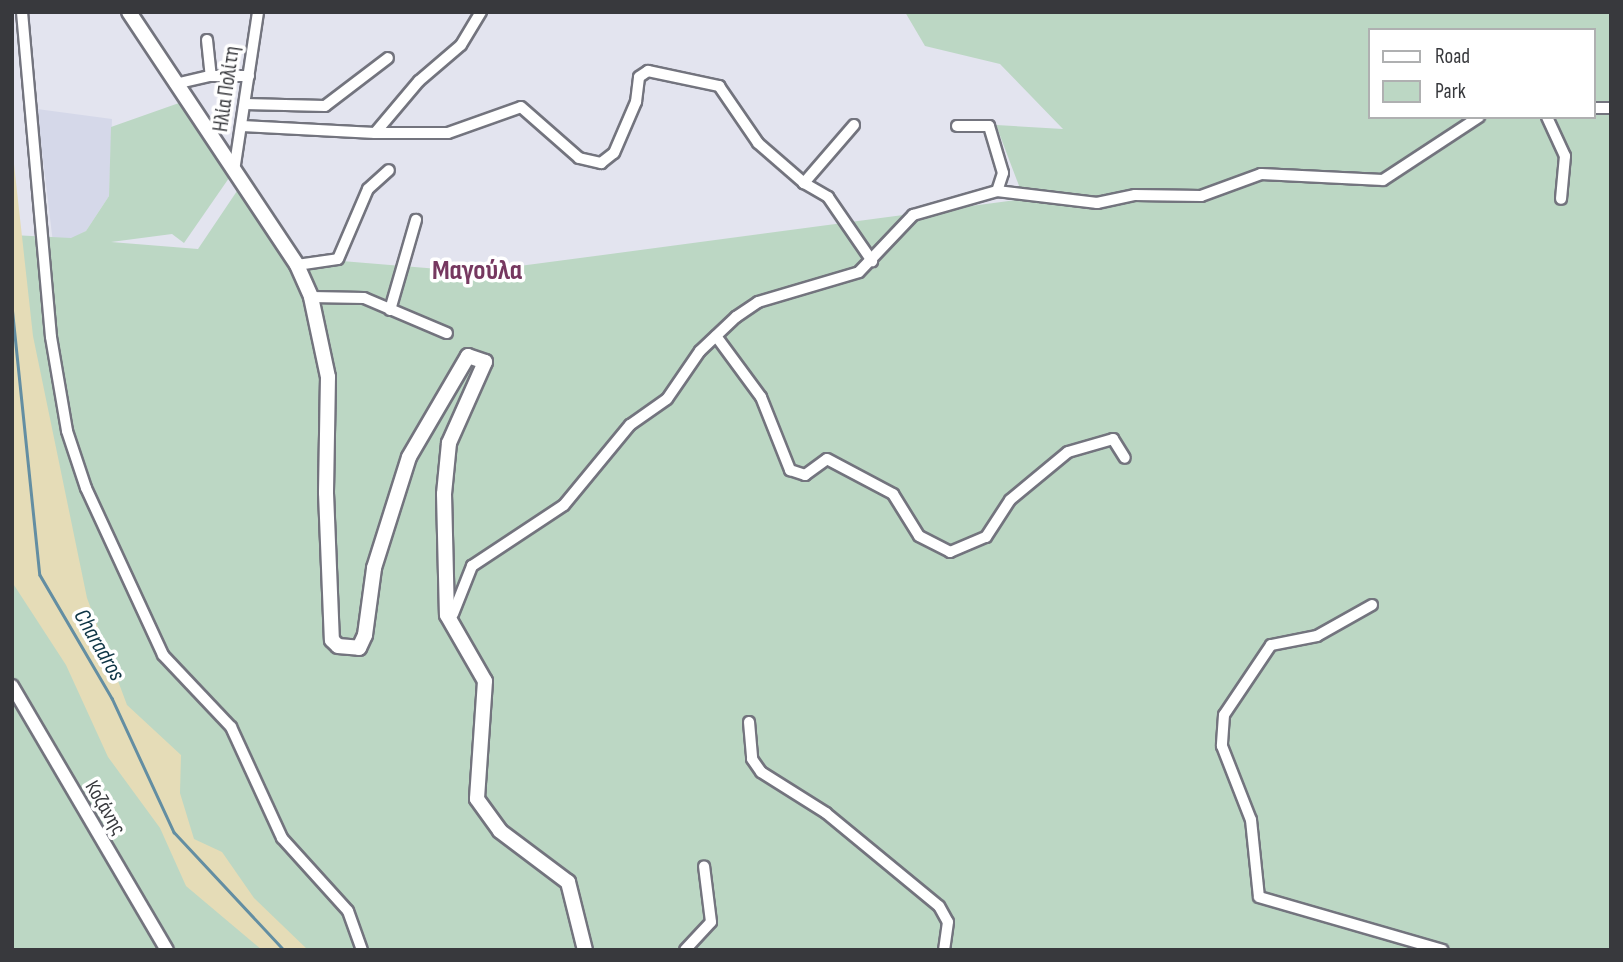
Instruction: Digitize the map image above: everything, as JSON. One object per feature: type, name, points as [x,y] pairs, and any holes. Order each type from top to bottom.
[{"type":"main road","points":[[129,12],[297,265],[311,297],[328,377],[332,640],[345,649],[359,648],[365,635],[374,568],[409,457],[468,356],[485,362],[449,443],[446,470],[445,597],[452,625],[485,681],[477,800],[500,831],[568,882],[585,950]]},
{"type":"street","points":[[22,12],[51,337],[67,431],[86,488],[163,655],[231,727],[282,838],[348,911],[362,950]]},
{"type":"street","name":"Ηλία Πολίτη","points":[[234,172],[258,12]]},
{"type":"street","points":[[375,133],[419,81],[461,45],[481,12]]},
{"type":"street","points":[[207,40],[211,76]]},
{"type":"street","points":[[245,104],[325,106],[388,58]]},
{"type":"street","points":[[242,126],[448,134],[521,107],[579,158],[601,163],[614,153],[636,102],[639,77],[648,71],[719,86],[758,144],[804,183],[828,197],[872,261]]},
{"type":"street","points":[[175,84],[211,76],[249,76]]},
{"type":"street","points":[[452,625],[454,600],[472,566],[564,505],[630,425],[667,399],[716,336],[758,302],[839,281],[872,261],[913,215],[997,191],[1097,204],[1135,195],[1201,197],[1261,174],[1384,180],[1476,119]]},
{"type":"street","points":[[1548,119],[1565,156],[1561,199]]},
{"type":"street","points":[[804,183],[854,125]]},
{"type":"street","points":[[957,127],[989,126],[1003,173],[997,191]]},
{"type":"street","points":[[297,265],[339,258],[366,191],[389,170]]},
{"type":"street","points":[[390,310],[416,220]]},
{"type":"street","points":[[311,297],[364,298],[447,333]]},
{"type":"street","points":[[716,336],[761,397],[790,470],[805,475],[827,459],[893,494],[919,536],[950,552],[986,537],[1010,500],[1068,452],[1113,439],[1125,458]]},
{"type":"street","points":[[1372,605],[1317,636],[1271,645],[1224,715],[1222,746],[1251,820],[1259,897],[1443,950]]},
{"type":"street","name":"Κοζάνης","points":[[12,686],[167,950]]},
{"type":"street","points":[[749,722],[761,772],[826,813],[939,906],[948,924],[944,950]]},
{"type":"street","points":[[685,950],[711,922],[704,866]]},
{"type":"shaded area","points":[[37,109],[112,119],[109,196],[86,231],[68,241],[53,243]]},
{"type":"green space","points":[[905,12],[1611,12],[1611,950],[12,950],[12,235],[71,238],[86,231],[109,196],[111,127],[179,103],[229,178],[184,243],[172,234],[111,242],[198,249],[237,191],[281,256],[475,272],[1024,199],[996,125],[1063,129],[1000,64],[925,46]]},
{"type":"sand","points":[[12,146],[33,336],[87,598],[127,705],[181,755],[180,793],[194,839],[222,852],[254,898],[308,950],[262,950],[186,886],[160,828],[108,757],[66,665],[12,582]]},
{"type":"waterway","name":"Charadros","points":[[12,306],[40,575],[112,698],[174,832],[284,950]]},
{"type":"district","name":"Μαγούλα","points":[[477,271]]}]
